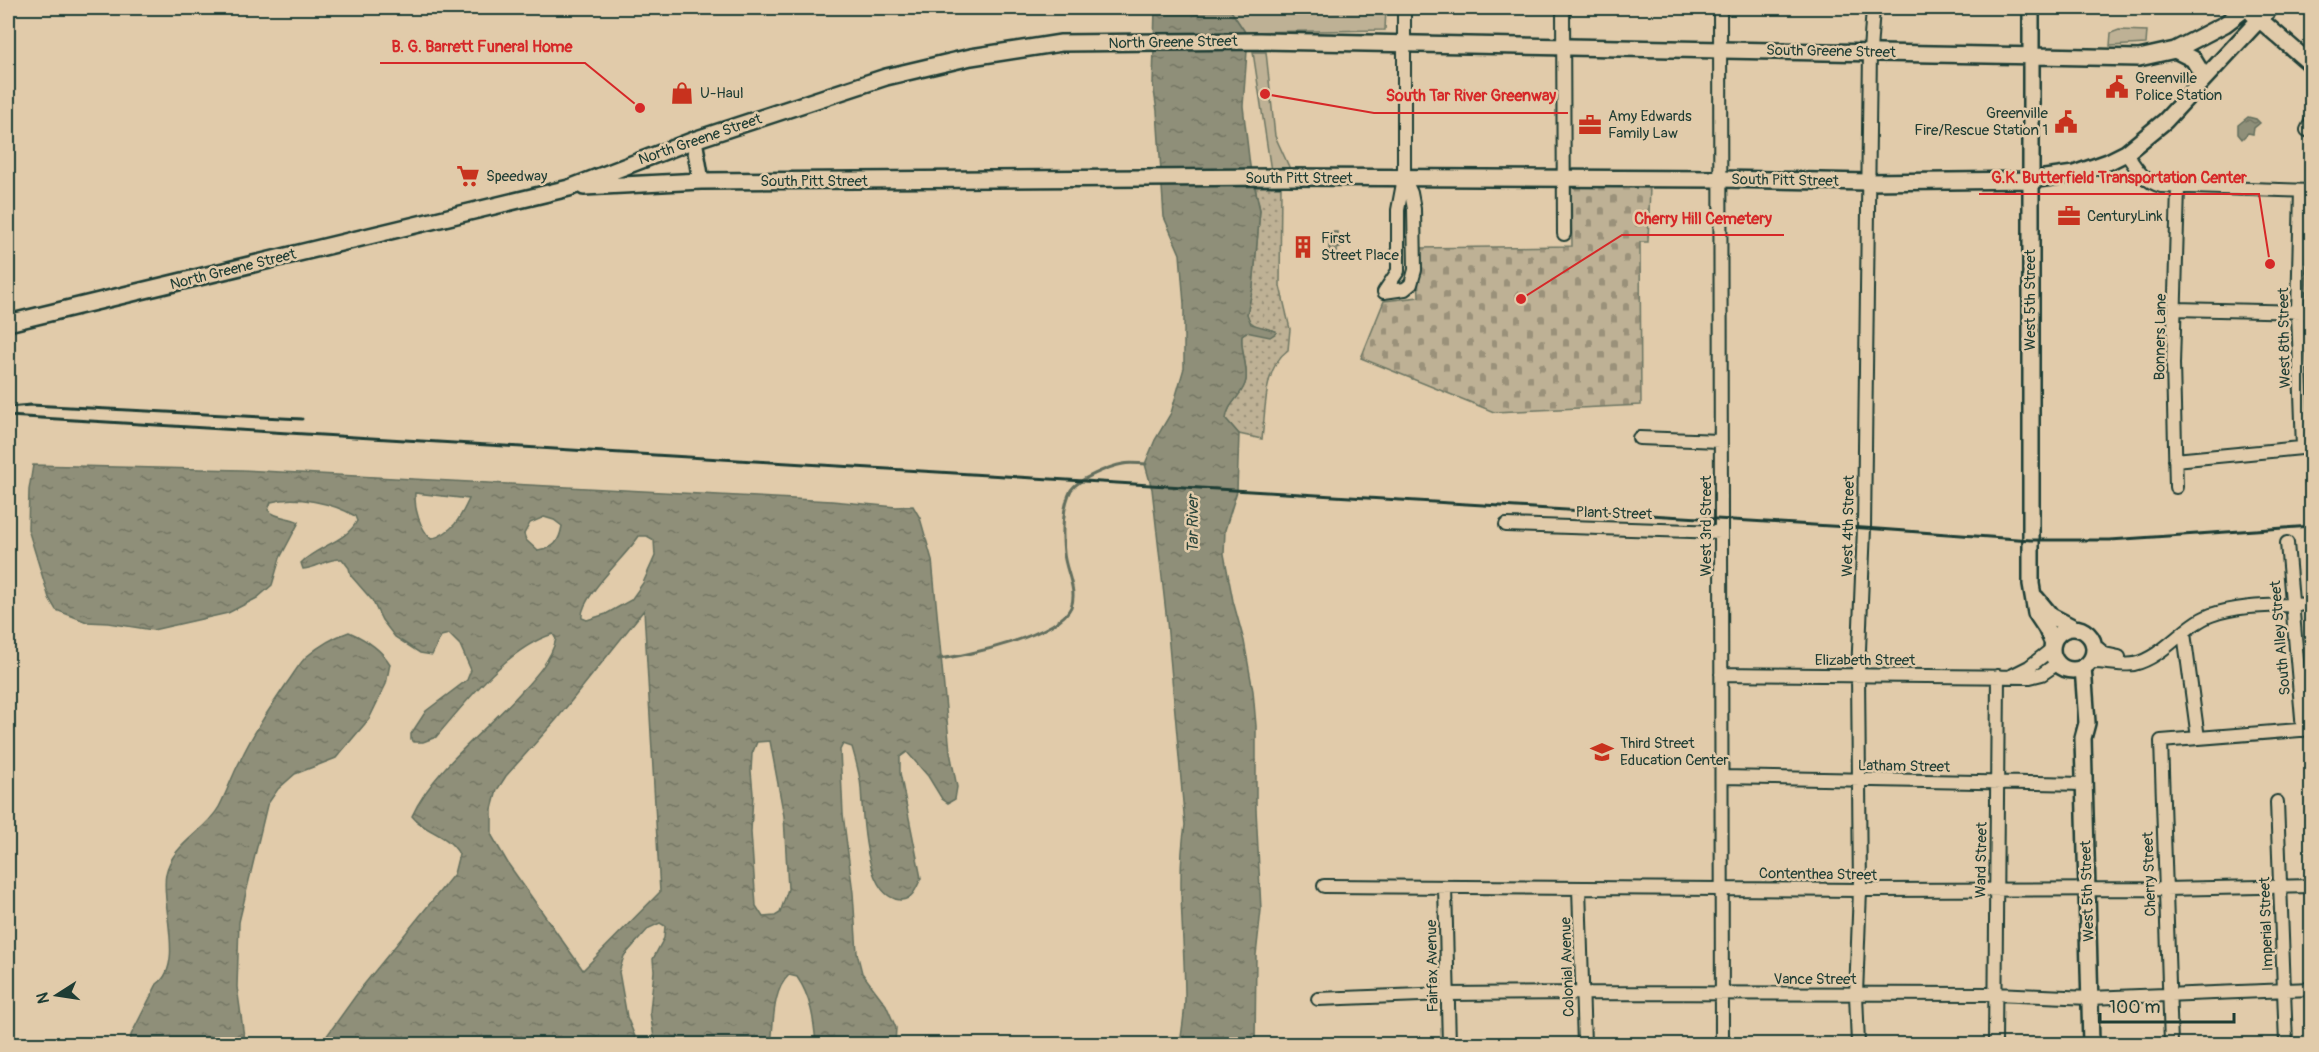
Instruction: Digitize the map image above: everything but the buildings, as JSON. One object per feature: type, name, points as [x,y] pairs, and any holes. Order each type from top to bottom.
[{"type":"main road","name":"West 5th Street","points":[[2031,8],[2032,593],[2036,613],[2068,659],[2077,694],[2077,722],[2083,738],[2091,1044]]},
{"type":"main road","name":"South Greene Street","points":[[1404,44],[1870,51],[2139,58],[2175,50],[2225,24],[2245,8]]},
{"type":"main road","points":[[2245,8],[2265,13],[2312,65]]},
{"type":"main road","name":"South Pitt Street","points":[[569,188],[701,181],[1279,177],[1868,182],[2030,180],[2074,174],[2126,153],[2165,121],[2189,97],[2204,77],[2265,13]]},
{"type":"main road","name":"North Greene Street","points":[[8,323],[569,188],[694,140],[886,77],[959,60],[1061,43],[1259,41],[1404,44]]},
{"type":"main road","points":[[2175,50],[2193,58],[2204,77]]},
{"type":"main road","points":[[694,140],[701,181]]},
{"type":"main road","points":[[2032,593],[2051,616],[2086,632],[2093,644],[2092,657],[2068,659],[2061,632],[2074,628]]},
{"type":"street","points":[[1404,8],[1404,178],[1398,210],[1396,274],[1384,292],[1405,289],[1414,277],[1411,193],[1404,178]]},
{"type":"street","points":[[1563,8],[1564,234]]},
{"type":"street","name":"West 3rd Street","points":[[1720,8],[1721,674],[1724,888],[1722,1044]]},
{"type":"street","name":"West 4th Street","points":[[1858,1044],[1856,994],[1860,890],[1858,674],[1864,528],[1870,51],[1873,8]]},
{"type":"street","points":[[2126,153],[2147,180],[2161,186],[2306,191]]},
{"type":"street","name":"Bonners Lane","points":[[2176,487],[2173,364],[2178,188]]},
{"type":"street","name":"West 8th Street","points":[[2306,191],[2298,312],[2307,448]]},
{"type":"street","points":[[1398,231],[1414,230]]},
{"type":"street","points":[[1396,274],[1409,285]]},
{"type":"street","points":[[2175,309],[2312,312]]},
{"type":"street","points":[[1639,438],[1720,441]]},
{"type":"street","points":[[2175,460],[2307,448]]},
{"type":"street","name":"Plant Street","points":[[1506,525],[1721,532]]},
{"type":"street","name":"South Alley Street","points":[[2287,543],[2307,730]]},
{"type":"street","points":[[2068,659],[2133,664],[2156,654],[2210,615],[2248,608],[2312,604]]},
{"type":"street","points":[[2184,633],[2198,738],[2307,730]]},
{"type":"street","points":[[2093,644],[2105,654],[2141,661]]},
{"type":"street","name":"Elizabeth Street","points":[[1721,674],[2004,676],[2029,667],[2068,659]]},
{"type":"street","name":"Ward Street","points":[[1995,1044],[1997,783],[2004,676]]},
{"type":"street","name":"Cherry Street","points":[[2171,1044],[2161,741],[2198,738]]},
{"type":"street","name":"Latham Street","points":[[1723,777],[2084,784]]},
{"type":"street","name":"Imperial Street","points":[[2277,802],[2286,1044]]},
{"type":"street","name":"Contenthea Street","points":[[1324,886],[2165,890],[2312,886]]},
{"type":"street","name":"Fairfax Avenue","points":[[1445,887],[1449,1044]]},
{"type":"street","name":"Colonial Avenue","points":[[1579,888],[1584,1044]]},
{"type":"street","name":"Vance Street","points":[[1318,999],[1447,994],[1584,993],[1995,994],[2090,998],[2312,989]]},
{"type":"green space","points":[[1229,8],[1386,8],[1385,30],[1245,32]]},
{"type":"green space","points":[[2119,30],[2147,31],[2146,44],[2110,46],[2111,33]]},
{"type":"green space","points":[[1253,52],[1266,52],[1275,136],[1290,169],[1282,173],[1271,171]]},
{"type":"green space","points":[[1650,186],[1648,242],[1640,242],[1641,405],[1494,412],[1361,358],[1384,301],[1419,297],[1417,248],[1572,246],[1571,187]]},
{"type":"green space","points":[[1255,187],[1281,187],[1280,286],[1290,329],[1288,350],[1274,367],[1270,378],[1262,439],[1239,434],[1226,419],[1229,408],[1246,380],[1242,335],[1252,332],[1256,326],[1248,320],[1247,314],[1253,287],[1260,210]]},
{"type":"water","name":"Tar River","points":[[1155,8],[1229,8],[1245,32],[1247,51],[1243,106],[1250,166],[1260,210],[1253,287],[1247,314],[1251,324],[1276,331],[1270,337],[1246,332],[1242,335],[1246,380],[1229,408],[1226,419],[1239,434],[1237,491],[1225,530],[1224,554],[1244,641],[1253,691],[1256,726],[1256,809],[1261,910],[1256,955],[1255,1044],[1180,1044],[1185,998],[1181,868],[1185,825],[1167,622],[1152,489],[1145,464],[1155,440],[1171,413],[1184,368],[1184,304],[1180,254],[1164,217],[1153,84]]},
{"type":"water","points":[[2248,117],[2260,123],[2254,128],[2253,134],[2248,133],[2242,139],[2238,134],[2238,125]]},
{"type":"water","points":[[1329,232],[1337,232],[1337,238],[1342,242],[1342,247],[1337,249],[1337,255],[1329,255]]},
{"type":"water","points":[[33,465],[242,470],[832,501],[896,507],[913,506],[920,518],[932,560],[950,752],[957,787],[955,799],[948,803],[942,799],[928,776],[907,752],[900,757],[900,773],[921,878],[914,893],[904,900],[888,895],[879,885],[872,870],[865,835],[860,778],[852,747],[843,744],[840,750],[843,814],[853,893],[857,953],[862,973],[886,1005],[896,1028],[895,1044],[816,1044],[813,1018],[806,993],[797,977],[789,975],[779,989],[771,1044],[655,1044],[650,1012],[653,959],[664,938],[665,926],[660,923],[649,928],[624,956],[619,972],[627,1017],[638,1044],[321,1044],[362,987],[454,874],[459,854],[454,847],[417,822],[412,816],[422,798],[447,766],[537,674],[551,654],[556,639],[553,634],[520,651],[488,678],[436,737],[423,742],[414,742],[411,734],[426,711],[467,680],[471,670],[460,645],[449,634],[441,636],[432,655],[420,653],[395,637],[382,620],[372,600],[351,576],[349,568],[342,559],[303,569],[301,563],[308,557],[339,539],[352,528],[357,521],[355,516],[336,507],[303,500],[271,502],[268,510],[271,513],[299,522],[280,558],[272,585],[257,598],[228,613],[153,630],[87,622],[56,610],[49,598],[28,529],[29,490]],"holes":[[[415,493],[469,499],[451,528],[431,539],[421,524]],[[544,517],[554,520],[562,526],[557,541],[552,546],[538,551],[526,540],[524,534],[530,523]],[[639,536],[647,536],[654,540],[655,556],[643,583],[631,600],[606,614],[587,620],[582,618],[588,599]],[[644,610],[660,892],[583,970],[509,865],[492,836],[492,809],[497,790],[506,776],[556,720]],[[770,741],[784,816],[788,889],[780,913],[775,916],[763,917],[756,906],[751,832],[752,754],[757,742]]]},
{"type":"water","points":[[349,632],[372,645],[390,664],[386,684],[369,719],[336,758],[295,774],[278,789],[267,805],[239,922],[237,987],[245,1044],[130,1044],[131,1035],[157,984],[165,975],[169,963],[171,948],[165,886],[169,864],[182,846],[206,824],[219,807],[250,741],[301,663],[321,646]]},
{"type":"waterway","points":[[938,659],[969,654],[1011,642],[1049,627],[1063,617],[1071,607],[1073,600],[1063,538],[1064,513],[1071,490],[1087,477],[1111,467],[1126,463],[1146,464]]},
{"type":"railway","points":[[8,407],[31,405],[302,419]]},
{"type":"railway","points":[[8,416],[2031,540],[2110,540],[2312,526]]},
{"type":"place","name":"Greenville Police Station","points":[[2117,87]]},
{"type":"place","name":"U-Haul","points":[[682,93]]},
{"type":"place","name":"South Tar River Greenway","points":[[1265,94]]},
{"type":"place","name":"B. G. Barrett Funeral Home","points":[[640,108]]},
{"type":"place","name":"Greenville Fire/Rescue Station 1","points":[[2066,122]]},
{"type":"place","name":"Amy Edwards Family Law","points":[[1590,125]]},
{"type":"place","name":"Speedway","points":[[468,176]]},
{"type":"place","name":"CenturyLink","points":[[2069,216]]},
{"type":"place","name":"First Street Place","points":[[1303,247]]},
{"type":"place","name":"G.K. Butterfield Transportation Center","points":[[2270,264]]},
{"type":"place","name":"Cherry Hill Cemetery","points":[[1521,299]]},
{"type":"place","name":"Third Street Education Center","points":[[1602,752]]}]
